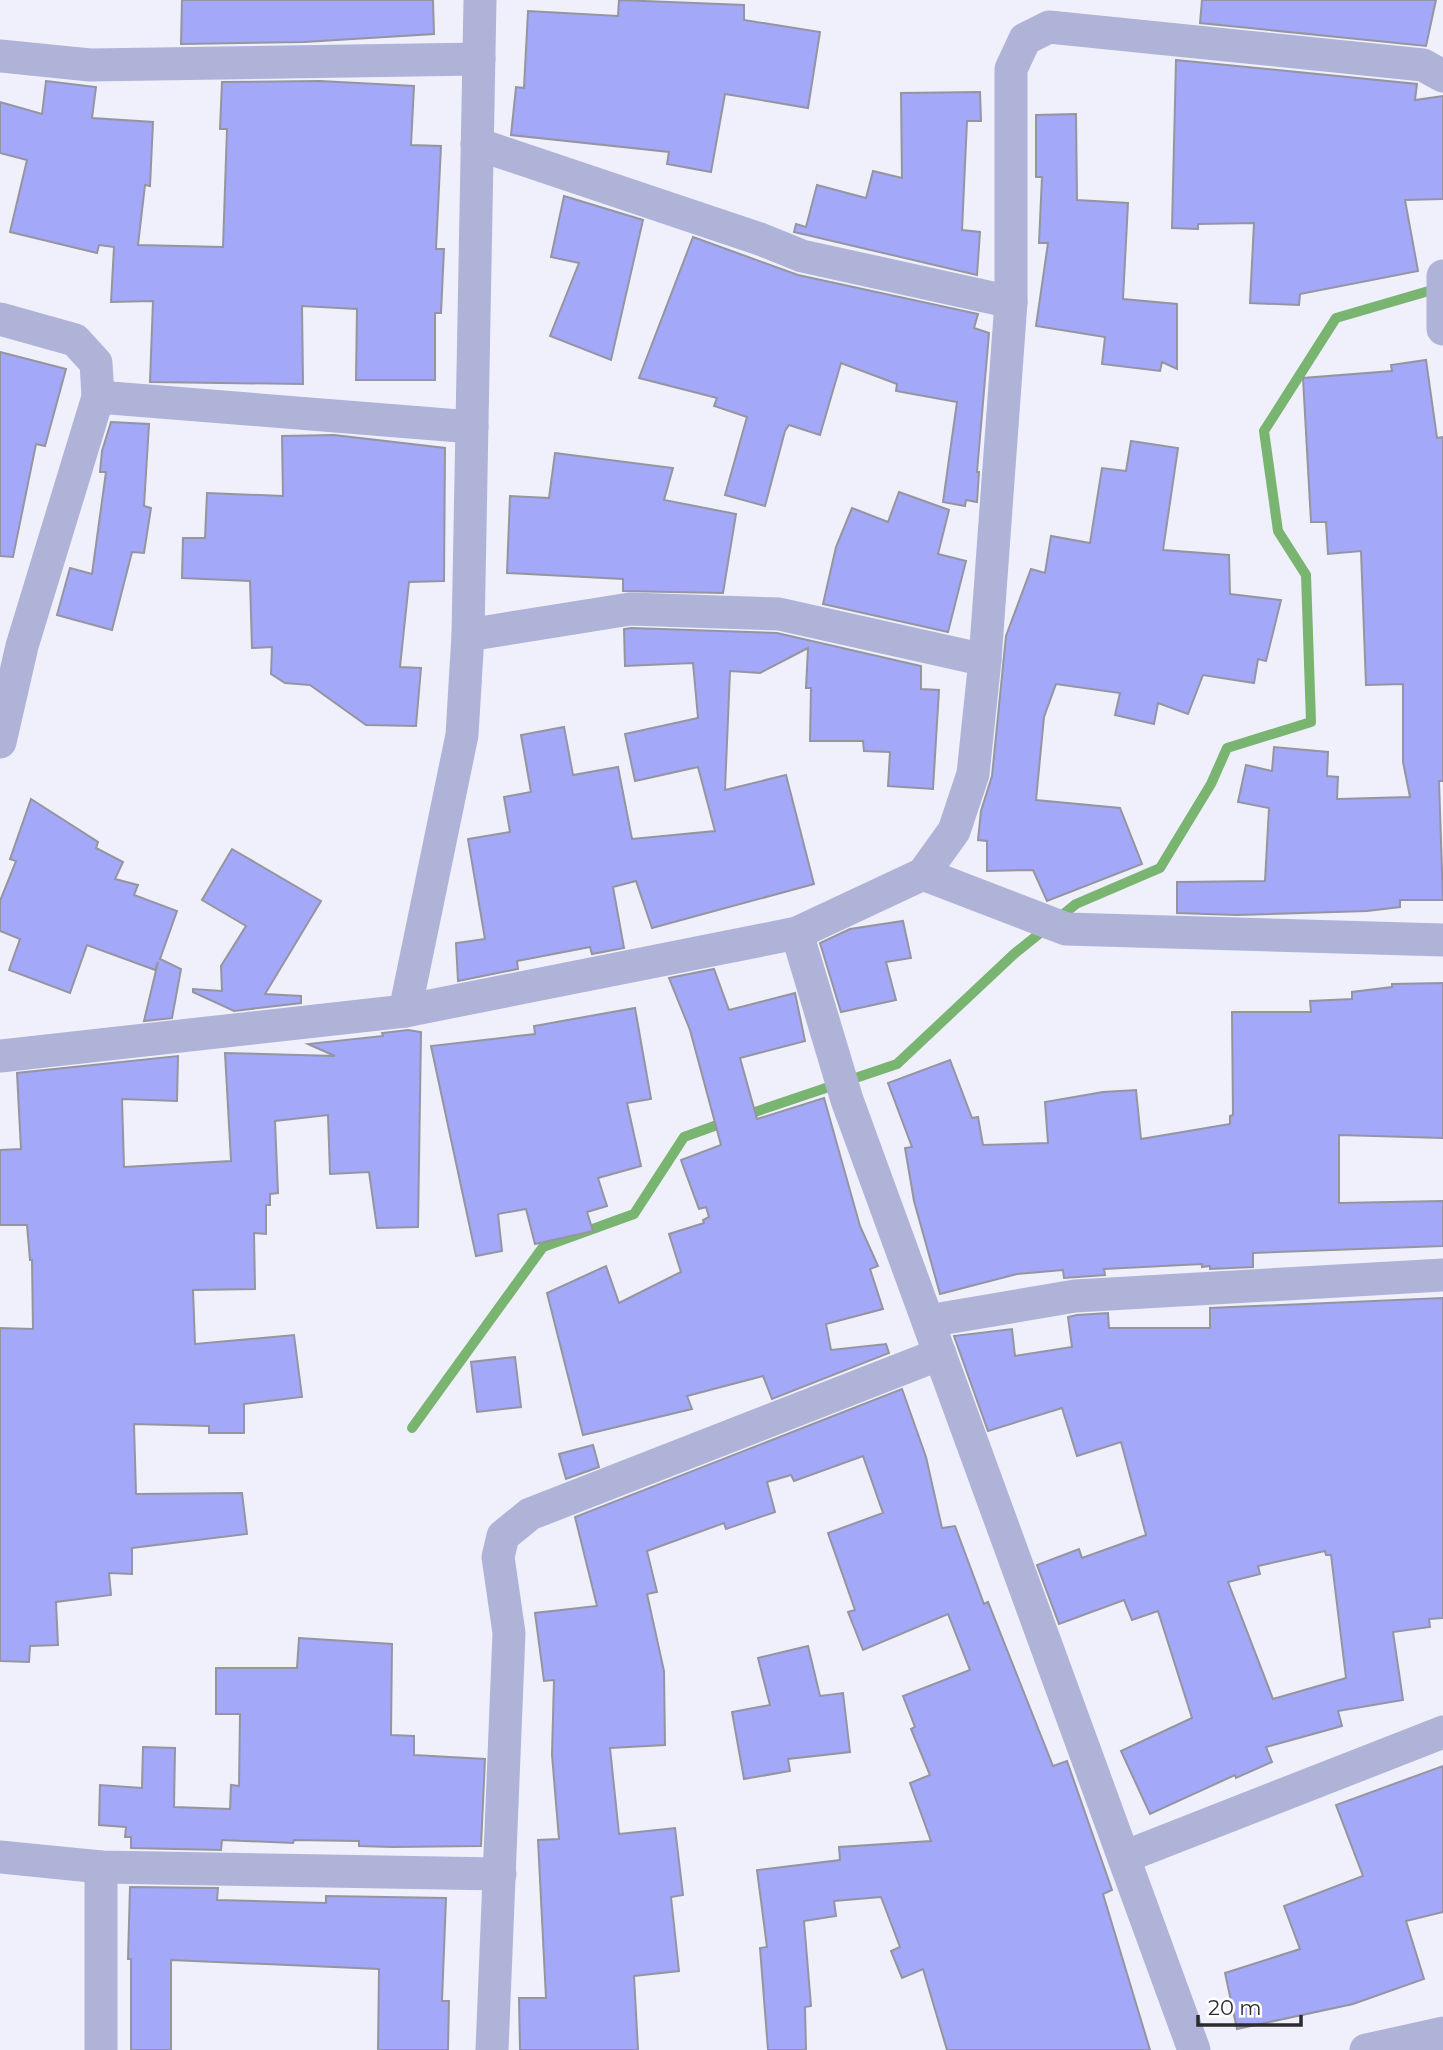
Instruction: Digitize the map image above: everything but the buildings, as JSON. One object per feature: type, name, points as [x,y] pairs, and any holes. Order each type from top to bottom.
[{"type":"street","points":[[405,1011],[462,735],[468,635],[480,0]]},
{"type":"street","points":[[0,1056],[405,1011],[797,933],[923,874],[954,831],[973,774],[985,660],[1011,302],[1011,69],[1025,39],[1049,27],[1423,65],[1443,76]]},
{"type":"street","points":[[0,55],[90,65],[478,59]]},
{"type":"street","points":[[477,144],[760,239],[802,256],[1011,302]]},
{"type":"street","points":[[1443,277],[1443,328]]},
{"type":"street","points":[[0,319],[75,340],[96,363],[98,397],[11,643],[0,742]]},
{"type":"street","points":[[98,397],[472,427]]},
{"type":"street","points":[[468,635],[630,609],[779,614],[985,660]]},
{"type":"street","points":[[923,874],[1066,929],[1443,940]]},
{"type":"street","points":[[797,933],[847,1100],[1194,2050]]},
{"type":"street","points":[[928,1321],[1074,1296],[1443,1275]]},
{"type":"street","points":[[492,2050],[509,1633],[498,1556],[503,1536],[530,1514],[940,1354]]},
{"type":"street","points":[[1124,1857],[1443,1732]]},
{"type":"street","points":[[0,1857],[101,1867],[499,1874]]},
{"type":"street","points":[[101,1867],[101,2050]]},
{"type":"street","points":[[1366,2050],[1443,2033]]},
{"type":"waterway","points":[[743,1116],[897,1064],[1014,954],[1076,904],[1160,868],[1211,784],[1227,748],[1311,722],[1306,575],[1278,531],[1264,431],[1336,318],[1439,288]]},
{"type":"waterway","points":[[412,1428],[543,1247],[634,1214],[684,1137],[728,1121]]}]
